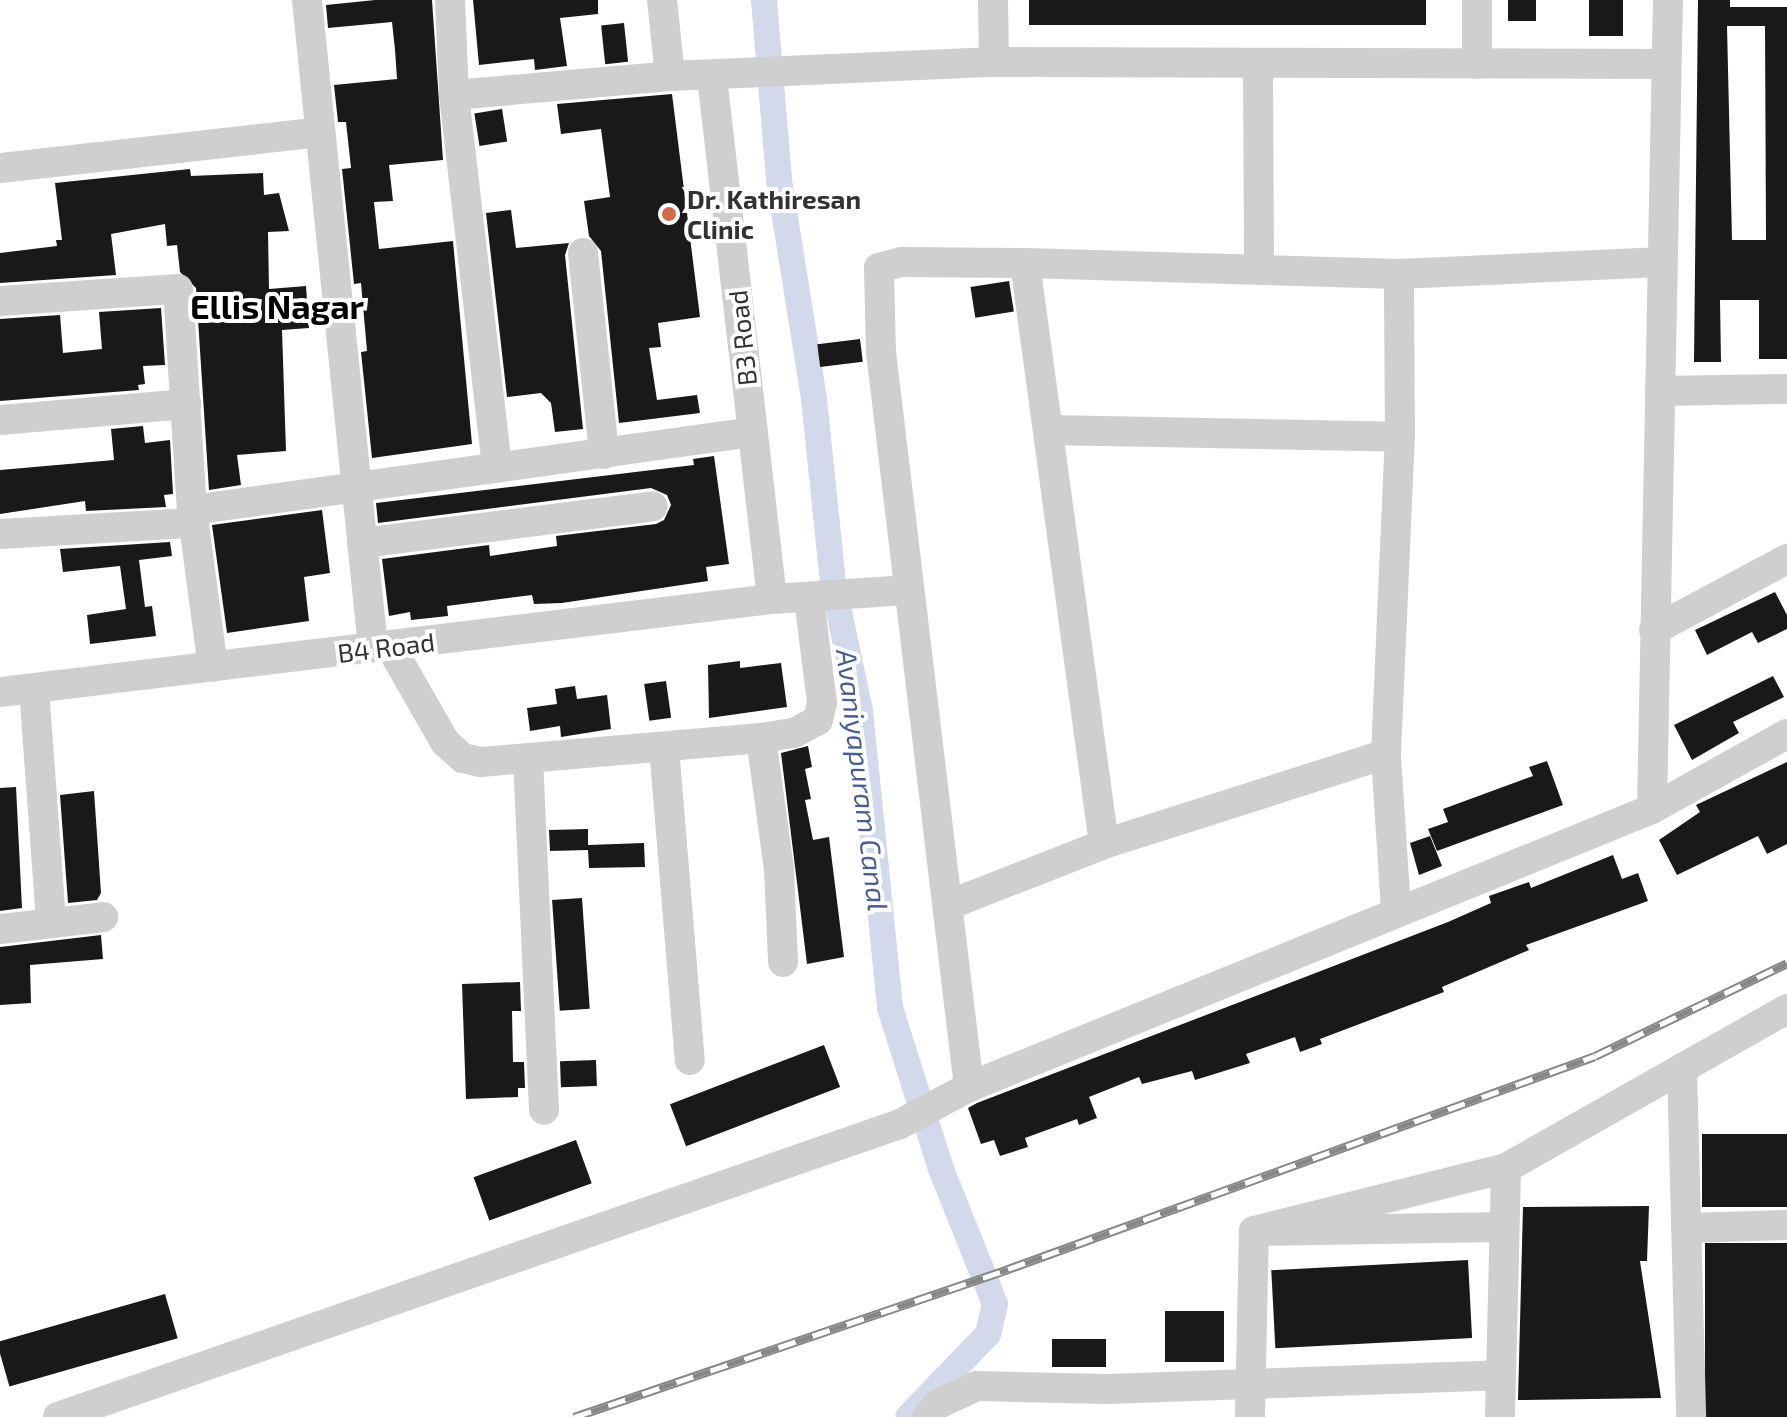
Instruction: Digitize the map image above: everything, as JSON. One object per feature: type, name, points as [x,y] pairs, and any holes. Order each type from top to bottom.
[{"type":"street","points":[[307,0],[362,543],[382,647],[445,742],[463,758],[481,762],[794,733],[818,720],[822,703],[813,598]]},
{"type":"street","points":[[450,0],[454,95],[497,468]]},
{"type":"street","points":[[662,0],[670,76]]},
{"type":"street","points":[[993,0],[994,62]]},
{"type":"street","points":[[1477,0],[1477,64]]},
{"type":"street","points":[[1652,809],[1668,0]]},
{"type":"street","points":[[454,95],[670,76],[712,77],[994,62],[1666,64]]},
{"type":"street","points":[[1258,63],[1259,270]]},
{"type":"street","name":"B3 Road","points":[[712,77],[772,599]]},
{"type":"street","points":[[0,168],[320,132]]},
{"type":"street","points":[[583,253],[604,454]]},
{"type":"street","points":[[969,1087],[951,904],[908,590],[881,352],[879,268],[902,262],[1025,263],[1399,274],[1662,262]]},
{"type":"street","points":[[1025,263],[1104,844]]},
{"type":"street","points":[[1396,910],[1386,754],[1400,437],[1399,274]]},
{"type":"street","points":[[0,301],[178,289],[192,516],[213,667]]},
{"type":"street","points":[[1660,391],[1787,389]]},
{"type":"street","points":[[0,420],[154,405],[186,418]]},
{"type":"street","points":[[1049,430],[1400,437]]},
{"type":"street","points":[[0,534],[192,516],[357,487],[753,432]]},
{"type":"street","points":[[362,543],[653,506]]},
{"type":"street","points":[[1654,630],[1787,559]]},
{"type":"street","name":"B4 Road","points":[[0,692],[772,599],[908,590]]},
{"type":"street","points":[[34,689],[51,923]]},
{"type":"street","points":[[58,1417],[900,1124],[969,1087],[1396,910],[1652,809],[1787,734]]},
{"type":"street","points":[[761,738],[779,869],[783,962]]},
{"type":"street","points":[[664,747],[690,1060]]},
{"type":"street","points":[[951,904],[1104,844],[1386,754]]},
{"type":"street","points":[[528,758],[544,1110]]},
{"type":"street","points":[[0,929],[103,917]]},
{"type":"street","points":[[1254,1231],[1506,1168],[1787,1009]]},
{"type":"street","points":[[1682,1068],[1691,1417]]},
{"type":"street","points":[[1500,1417],[1506,1168]]},
{"type":"street","points":[[1686,1228],[1787,1225]]},
{"type":"street","points":[[1254,1231],[1504,1227]]},
{"type":"street","points":[[1250,1417],[1254,1231]]},
{"type":"street","points":[[927,1417],[938,1404],[977,1386],[1108,1389],[1500,1375]]},
{"type":"building","points":[[375,0],[432,0],[443,160],[389,165],[393,201],[374,202],[379,249],[453,241],[472,444],[372,458],[361,352],[367,351],[361,283],[354,284],[342,169],[351,168],[346,122],[338,122],[334,85],[397,79],[395,50],[392,22],[328,28],[326,5]]},
{"type":"building","points":[[473,0],[598,0],[598,14],[560,18],[567,66],[535,70],[534,59],[479,65]]},
{"type":"building","points":[[1029,0],[1426,0],[1426,25],[1029,25]]},
{"type":"building","points":[[1508,0],[1536,0],[1536,21],[1508,21]]},
{"type":"building","points":[[1589,0],[1623,0],[1623,36],[1589,36]]},
{"type":"building","points":[[1698,0],[1730,0],[1730,7],[1787,7],[1787,359],[1759,359],[1759,300],[1720,300],[1721,362],[1694,362]],"holes":[[[1727,26],[1765,26],[1766,240],[1732,240]]]},
{"type":"building","points":[[624,23],[628,62],[605,64],[601,25]]},
{"type":"building","points":[[672,94],[700,317],[658,323],[661,347],[649,348],[657,400],[697,395],[700,413],[619,423],[601,251],[589,236],[584,201],[610,197],[601,129],[561,134],[557,104]]},
{"type":"building","points":[[502,109],[507,142],[480,146],[474,113]]},
{"type":"building","points":[[190,169],[191,176],[263,173],[264,195],[279,193],[289,231],[268,232],[269,289],[306,286],[309,328],[282,330],[286,451],[237,455],[241,485],[209,490],[196,288],[180,272],[177,245],[167,246],[165,224],[111,234],[116,275],[0,283],[0,253],[57,246],[56,240],[62,240],[55,183]]},
{"type":"building","points":[[511,210],[516,248],[569,243],[565,255],[583,429],[555,432],[551,403],[541,393],[507,397],[486,213]]},
{"type":"building","points":[[1009,281],[1014,312],[975,318],[970,287]]},
{"type":"building","points":[[161,308],[165,365],[143,366],[145,384],[138,385],[139,390],[0,401],[0,319],[60,315],[63,353],[102,349],[99,312]]},
{"type":"building","points":[[860,339],[863,362],[820,367],[817,344]]},
{"type":"building","points":[[143,426],[145,443],[170,440],[173,494],[164,495],[166,507],[86,511],[85,501],[0,514],[0,470],[114,460],[111,429]]},
{"type":"building","points":[[714,456],[729,564],[706,567],[708,581],[562,603],[534,604],[532,595],[447,606],[448,616],[411,620],[410,612],[389,616],[382,559],[489,545],[490,556],[557,546],[556,536],[656,524],[664,520],[671,505],[667,495],[651,488],[378,523],[376,503],[694,465],[693,459]]},
{"type":"building","points":[[322,510],[330,573],[304,577],[309,621],[227,633],[212,525]]},
{"type":"building","points":[[170,542],[172,556],[139,560],[145,607],[152,606],[156,636],[90,644],[87,615],[126,609],[120,566],[63,572],[60,549]]},
{"type":"building","points":[[1775,592],[1787,615],[1787,629],[1758,643],[1752,632],[1707,655],[1695,630]]},
{"type":"building","points":[[740,661],[740,668],[781,663],[787,707],[709,718],[708,665]]},
{"type":"building","points":[[1773,676],[1784,697],[1733,722],[1739,733],[1692,760],[1674,725]]},
{"type":"building","points":[[666,681],[671,718],[649,721],[644,684]]},
{"type":"building","points":[[575,686],[577,699],[607,695],[611,729],[561,737],[560,726],[530,731],[527,708],[557,704],[555,689]]},
{"type":"building","points":[[808,746],[812,767],[805,769],[811,799],[805,800],[813,840],[829,837],[844,957],[807,964],[781,753]]},
{"type":"building","points":[[1547,761],[1563,805],[1437,851],[1428,829],[1448,822],[1443,809],[1533,776],[1529,767]]},
{"type":"building","points":[[1787,762],[1787,844],[1767,854],[1758,836],[1677,875],[1659,840],[1700,812],[1696,805]]},
{"type":"building","points":[[16,787],[22,908],[0,911],[0,788]]},
{"type":"building","points":[[94,791],[101,893],[97,900],[68,903],[60,795]]},
{"type":"building","points":[[588,829],[588,845],[644,843],[645,867],[589,868],[588,850],[550,851],[549,830]]},
{"type":"building","points":[[1430,836],[1442,866],[1419,875],[1410,843]]},
{"type":"building","points":[[1613,855],[1622,879],[1638,873],[1648,901],[1526,945],[1529,950],[1442,987],[1444,992],[1320,1039],[1322,1044],[1300,1052],[1295,1037],[1246,1054],[1250,1063],[1195,1080],[1192,1071],[1142,1084],[1139,1077],[1089,1097],[1097,1118],[1079,1125],[1077,1119],[1025,1138],[1028,1147],[1000,1156],[994,1140],[981,1144],[968,1108],[977,1103],[1448,922],[1491,903],[1489,896],[1529,882],[1531,888]]},
{"type":"building","points":[[582,898],[590,1009],[560,1011],[552,900]]},
{"type":"building","points":[[101,935],[103,959],[30,965],[31,1003],[0,1005],[0,947]]},
{"type":"building","points":[[520,982],[521,1011],[512,1011],[513,1062],[524,1062],[525,1088],[518,1088],[518,1097],[466,1099],[462,984]]},
{"type":"building","points":[[824,1045],[840,1087],[686,1146],[670,1104]]},
{"type":"building","points":[[596,1060],[597,1086],[561,1087],[560,1061]]},
{"type":"building","points":[[1702,1134],[1787,1134],[1787,1207],[1702,1207]]},
{"type":"building","points":[[576,1140],[592,1183],[489,1221],[474,1177]]},
{"type":"building","points":[[1649,1206],[1647,1261],[1640,1261],[1661,1398],[1518,1400],[1523,1207]]},
{"type":"building","points":[[1705,1243],[1787,1243],[1787,1417],[1705,1417]]},
{"type":"building","points":[[1468,1260],[1472,1338],[1275,1348],[1271,1270]]},
{"type":"building","points":[[165,1294],[178,1338],[9,1386],[0,1353],[0,1341]]},
{"type":"building","points":[[1165,1311],[1224,1311],[1224,1362],[1165,1362]]},
{"type":"building","points":[[1052,1339],[1106,1339],[1106,1367],[1052,1367]]},
{"type":"waterway","name":"Avaniyapuram Canal","points":[[764,0],[779,180],[814,399],[833,583],[860,711],[890,1008],[941,1169],[995,1304],[988,1334],[908,1417]]},
{"type":"railway","points":[[574,1417],[1008,1269],[1595,1056],[1787,963]]},
{"type":"place","name":"Dr. Kathiresan Clinic","points":[[669,214]]},
{"type":"district","name":"Ellis Nagar","points":[[277,306]]}]
